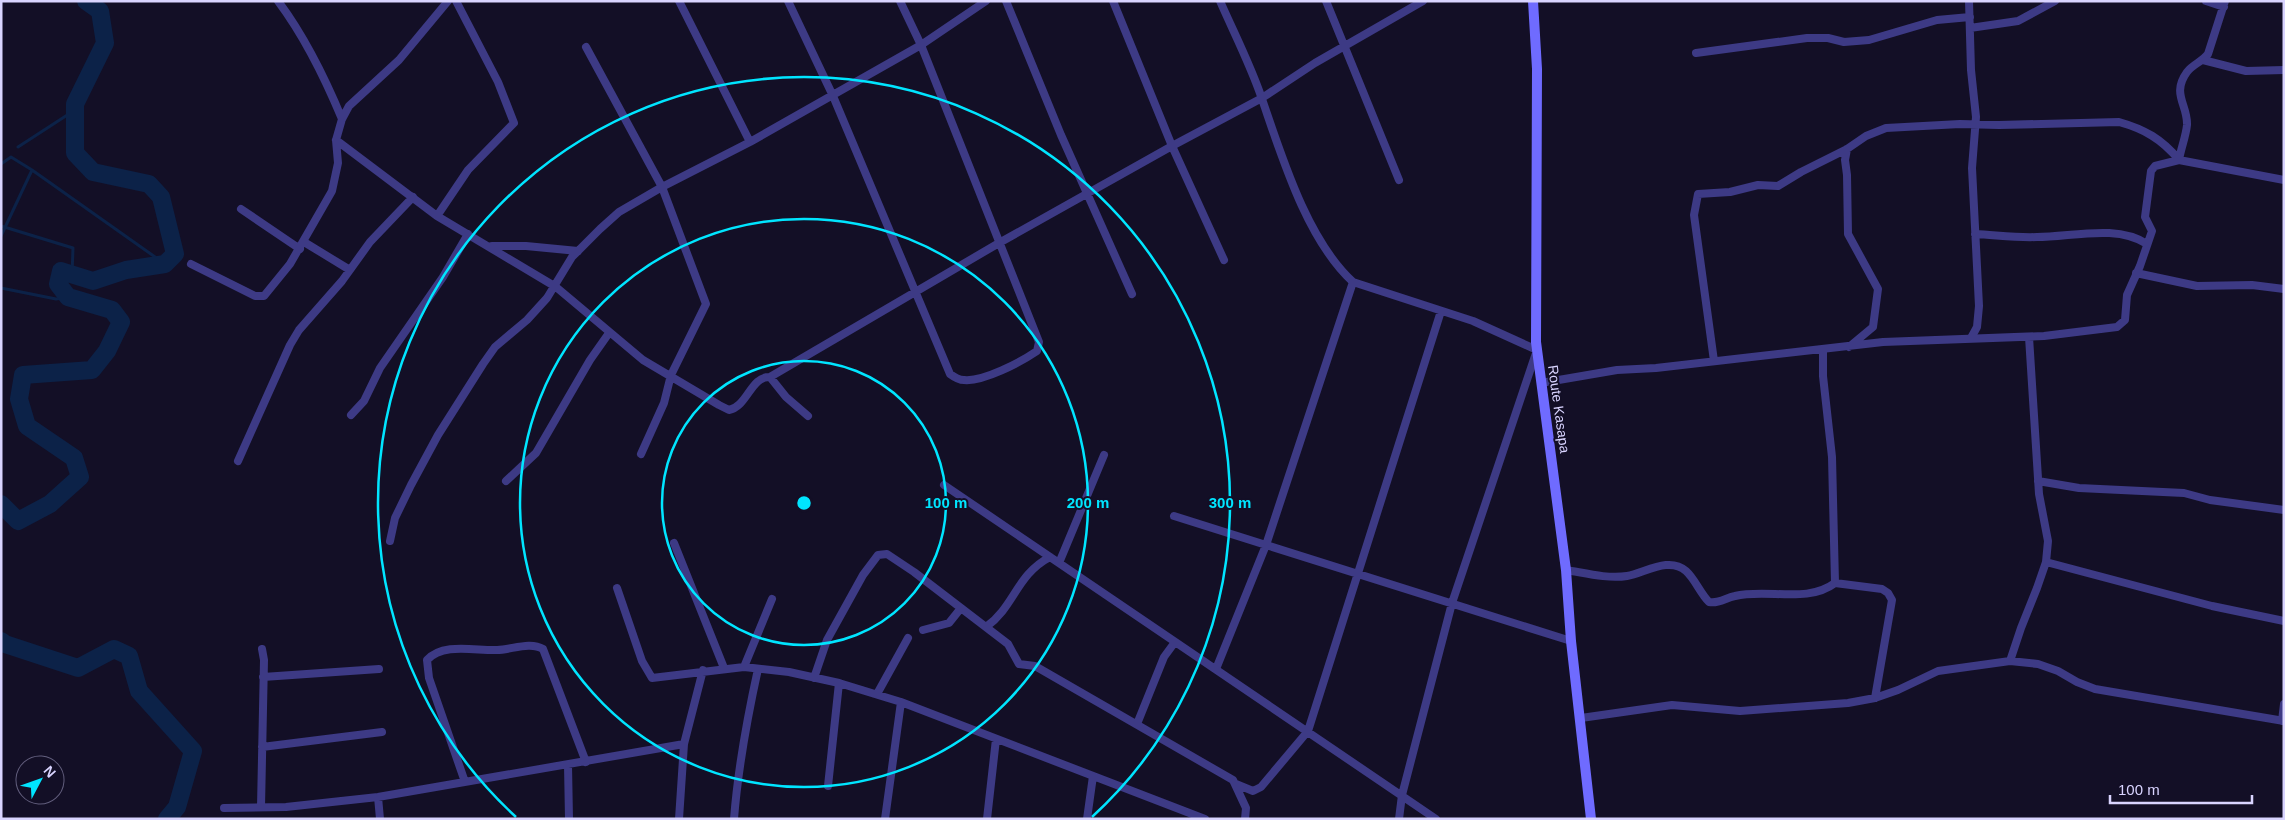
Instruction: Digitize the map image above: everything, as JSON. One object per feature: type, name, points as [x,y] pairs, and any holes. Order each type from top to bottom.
[{"type":"main road","name":"Route Kasapa","points":[[1533,1],[1537,69],[1537,350],[1566,570],[1571,641],[1591,819]]},
{"type":"street","points":[[278,1],[293,21],[327,84],[342,119]]},
{"type":"street","points":[[191,264],[260,298],[270,290],[302,245],[327,202],[336,180],[336,140],[342,119],[350,106],[399,60],[448,1]]},
{"type":"street","points":[[437,216],[468,170],[514,123],[498,82],[456,1]]},
{"type":"street","points":[[679,1],[750,142]]},
{"type":"street","points":[[788,1],[833,96],[950,374],[964,381],[982,377],[1023,360],[1037,351],[1039,342],[921,45],[900,1]]},
{"type":"street","points":[[390,541],[395,518],[411,485],[438,435],[483,364],[495,347],[527,320],[556,286],[572,257],[619,212],[833,96],[921,45],[986,1]]},
{"type":"street","points":[[1006,1],[1132,294]]},
{"type":"street","points":[[1113,1],[1172,146],[1224,260]]},
{"type":"street","points":[[1220,1],[1262,98],[1272,131],[1319,240],[1353,282],[1473,321],[1537,350],[1452,603],[1402,794],[1399,819]]},
{"type":"street","points":[[1326,1],[1346,46],[1398,180]]},
{"type":"street","points":[[336,140],[437,216],[556,286],[643,360],[729,410],[738,407],[760,381],[770,377],[999,243],[1262,98],[1422,1]]},
{"type":"street","points":[[1969,1],[1975,124],[1972,168],[1979,306],[1977,327],[1971,338]]},
{"type":"street","points":[[1970,28],[2018,21],[2055,1]]},
{"type":"street","points":[[2179,160],[2187,124],[2180,94],[2182,83],[2187,72],[2208,54],[2224,4],[2206,1]]},
{"type":"street","points":[[1696,53],[1806,38],[1828,38],[1844,42],[1868,40],[1937,20],[1970,17]]},
{"type":"street","points":[[586,48],[662,187],[706,304],[671,375],[664,403],[641,454]]},
{"type":"street","points":[[2203,60],[2246,71],[2284,70]]},
{"type":"street","points":[[1714,362],[1694,215],[1698,194],[1730,192],[1758,185],[1778,186],[1800,172],[1847,149],[1866,136],[1886,128],[1975,124],[2119,122],[2134,126],[2165,143],[2179,160]]},
{"type":"street","points":[[1847,149],[1845,160],[1848,234],[1874,281],[1878,294],[1873,327],[1849,347]]},
{"type":"street","points":[[1541,383],[1616,370],[1714,362],[1883,342],[2028,337],[2117,327],[2122,325],[2127,312],[2127,295],[2152,231],[2145,217],[2151,171],[2155,166],[2179,160],[2284,180]]},
{"type":"street","points":[[238,461],[290,345],[299,330],[350,270],[370,242],[412,197]]},
{"type":"street","points":[[241,209],[302,245],[350,270]]},
{"type":"street","points":[[351,415],[364,401],[380,368],[443,277],[468,234]]},
{"type":"street","points":[[1975,234],[2036,238],[2100,234],[2132,236],[2147,244]]},
{"type":"street","points":[[490,246],[526,246],[578,251]]},
{"type":"street","points":[[2136,273],[2197,286],[2252,285],[2284,289]]},
{"type":"street","points":[[1216,669],[1266,545],[1353,282]]},
{"type":"street","points":[[814,678],[827,640],[863,576],[878,555],[887,554],[914,572],[1010,645],[1013,656],[1019,664],[1035,666],[1216,770],[1236,784],[1253,791],[1261,787],[1308,731],[1441,311]]},
{"type":"street","points":[[506,481],[536,453],[590,360],[609,333]]},
{"type":"street","points":[[2010,661],[2046,562],[2048,541],[2038,481],[2028,337]]},
{"type":"street","points":[[1823,349],[1823,376],[1832,457],[1835,583]]},
{"type":"street","points":[[770,377],[786,397],[808,416]]},
{"type":"street","points":[[1059,563],[1104,455]]},
{"type":"street","points":[[2038,481],[2079,488],[2184,493],[2210,500],[2284,510]]},
{"type":"street","points":[[944,485],[1402,794],[1436,819]]},
{"type":"street","points":[[1174,516],[1571,641]]},
{"type":"street","points":[[674,543],[724,668]]},
{"type":"street","points":[[986,627],[1005,610],[1019,584],[1031,569],[1050,557]]},
{"type":"street","points":[[2046,562],[2203,604],[2284,620]]},
{"type":"street","points":[[1566,570],[1616,577],[1628,576],[1667,565],[1677,565],[1686,570],[1709,602],[1715,604],[1735,596],[1821,592],[1835,583],[1882,589],[1888,592],[1892,600],[1875,698]]},
{"type":"street","points":[[617,588],[649,675],[652,678],[703,670],[744,667],[839,683],[901,702],[1191,816],[1205,819]]},
{"type":"street","points":[[744,667],[772,599]]},
{"type":"street","points":[[923,630],[949,623],[961,608]]},
{"type":"street","points":[[878,694],[908,638]]},
{"type":"street","points":[[1137,724],[1164,657],[1175,642]]},
{"type":"street","points":[[464,782],[429,678],[428,660],[431,655],[450,650],[498,650],[534,646],[543,650],[586,762]]},
{"type":"street","points":[[262,649],[262,807]]},
{"type":"street","points":[[1581,718],[1672,705],[1740,711],[1848,703],[1875,698],[1898,690],[1938,671],[2010,661],[2045,666],[2095,688],[2283,721],[2284,704]]},
{"type":"street","points":[[263,677],[379,669]]},
{"type":"street","points":[[734,819],[742,748],[758,669]]},
{"type":"street","points":[[679,819],[684,744],[703,670]]},
{"type":"street","points":[[828,786],[839,683]]},
{"type":"street","points":[[885,819],[901,702]]},
{"type":"street","points":[[262,747],[382,732]]},
{"type":"street","points":[[988,819],[996,739]]},
{"type":"street","points":[[224,808],[286,807],[378,797],[684,744]]},
{"type":"street","points":[[568,765],[569,819]]},
{"type":"street","points":[[1087,819],[1093,776]]},
{"type":"street","points":[[1236,784],[1246,808],[1245,819]]},
{"type":"street","points":[[378,797],[380,819]]},
{"type":"waterway","points":[[1,504],[18,521],[50,504],[80,477],[74,458],[27,426],[19,399],[23,375],[92,370],[107,351],[121,322],[112,310],[68,297],[58,284],[61,271],[93,281],[126,270],[165,264],[175,254],[161,197],[149,184],[93,172],[75,153],[75,104],[105,43],[100,11],[86,1]]},
{"type":"waterway","points":[[18,147],[75,110]]},
{"type":"waterway","points":[[1,164],[11,157],[32,170],[1,236]]},
{"type":"waterway","points":[[32,170],[165,264]]},
{"type":"waterway","points":[[1,226],[73,248],[72,275]]},
{"type":"waterway","points":[[1,288],[56,299],[68,297]]},
{"type":"waterway","points":[[1,641],[5,644],[78,668],[114,649],[129,656],[139,691],[193,751],[177,807],[167,819]]}]
